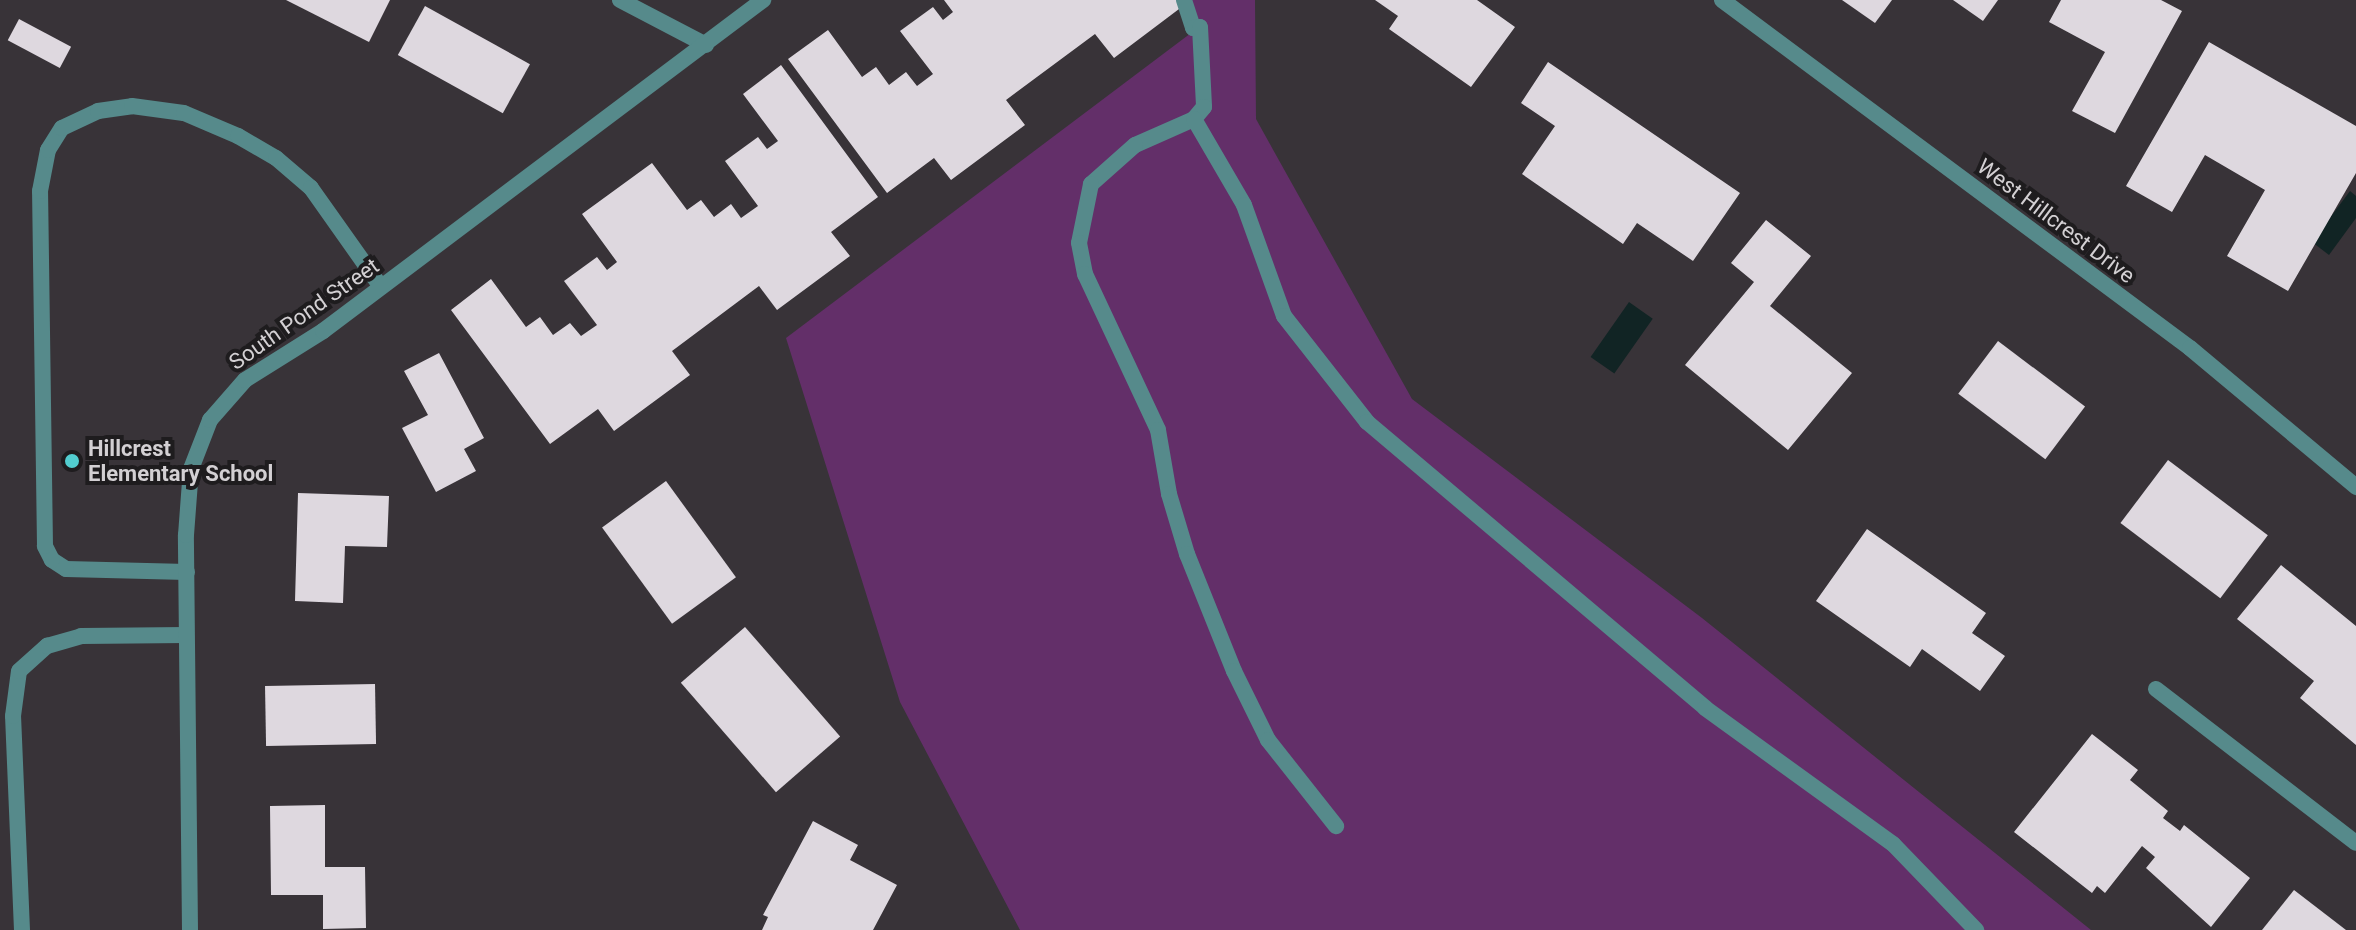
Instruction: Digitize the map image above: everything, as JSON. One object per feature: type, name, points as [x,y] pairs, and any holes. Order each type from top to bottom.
[{"type":"street","points":[[620,0],[706,45]]},
{"type":"street","name":"South Pond Street","points":[[190,930],[186,635],[191,469],[210,420],[245,380],[381,287],[763,0]]},
{"type":"street","points":[[1184,0],[1193,28],[1200,27],[1204,107],[1194,119],[1135,145],[1091,184],[1079,243],[1085,274],[1158,430],[1169,494],[1187,554],[1234,671],[1268,740],[1336,826]]},
{"type":"street","name":"West Hillcrest Drive","points":[[1722,0],[2190,348],[2356,487]]},
{"type":"street","points":[[187,572],[66,569],[52,560],[45,546],[40,191],[41,171],[62,128],[98,111],[132,106],[184,113],[238,136],[276,158],[311,188],[381,287]]},
{"type":"street","points":[[1194,119],[1244,205],[1284,316],[1367,422],[1705,708],[1893,844],[1976,930]]},
{"type":"street","points":[[22,930],[13,716],[19,671],[47,646],[81,636],[186,635]]},
{"type":"street","points":[[2156,689],[2356,843]]},
{"type":"shaded area","points":[[1181,0],[1255,0],[1256,119],[1412,399],[1702,618],[2091,930],[1020,930],[900,702],[786,338],[1199,27]]},
{"type":"shaded area","points":[[2350,191],[2356,196],[2356,218],[2329,255],[2312,242]]},
{"type":"shaded area","points":[[1629,302],[1653,319],[1614,374],[1591,357]]},
{"type":"building","points":[[286,0],[390,0],[369,42]]},
{"type":"building","points":[[944,0],[1179,0],[1183,6],[1114,58],[1095,34],[1006,100],[1025,125],[951,180],[934,158],[887,193],[788,59],[828,30],[862,77],[876,67],[889,85],[906,72],[917,86],[933,74],[900,31],[933,7],[943,20],[953,12]]},
{"type":"building","points":[[1375,0],[1477,0],[1515,27],[1471,87],[1389,29],[1398,16]]},
{"type":"building","points":[[1842,0],[1892,0],[1875,23]]},
{"type":"building","points":[[1953,0],[1998,0],[1983,21]]},
{"type":"building","points":[[2061,0],[2161,0],[2182,11],[2115,133],[2072,111],[2105,52],[2049,22]]},
{"type":"building","points":[[425,6],[530,64],[503,113],[398,55]]},
{"type":"building","points":[[19,19],[71,47],[60,68],[8,40]]},
{"type":"building","points":[[2209,42],[2356,126],[2356,173],[2288,291],[2227,256],[2265,190],[2205,155],[2172,212],[2126,186]]},
{"type":"building","points":[[1548,62],[1740,193],[1693,261],[1637,223],[1623,244],[1522,174],[1555,126],[1521,103]]},
{"type":"building","points":[[781,65],[878,197],[831,232],[850,256],[777,310],[759,286],[672,351],[690,375],[614,431],[598,409],[550,444],[451,310],[491,279],[526,327],[540,317],[553,335],[570,323],[581,336],[597,325],[564,281],[597,257],[607,270],[617,262],[582,214],[652,163],[687,210],[701,200],[714,217],[731,204],[741,218],[758,206],[725,161],[758,137],[767,149],[778,141],[743,94]]},
{"type":"building","points":[[1766,220],[1811,256],[1770,306],[1852,373],[1788,450],[1685,365],[1754,282],[1731,263]]},
{"type":"building","points":[[1998,341],[2085,407],[2045,459],[1958,394]]},
{"type":"building","points":[[439,353],[484,438],[464,449],[476,471],[436,492],[402,428],[428,415],[404,371]]},
{"type":"building","points":[[2168,460],[2268,535],[2220,598],[2120,523]]},
{"type":"building","points":[[666,481],[736,577],[672,624],[602,527]]},
{"type":"building","points":[[298,493],[389,496],[387,547],[345,546],[343,603],[295,601]]},
{"type":"building","points":[[1867,529],[1986,613],[1972,633],[2005,656],[1980,691],[1922,649],[1910,667],[1816,601]]},
{"type":"building","points":[[2281,565],[2356,626],[2356,745],[2300,698],[2314,681],[2237,619]]},
{"type":"building","points":[[745,627],[840,736],[776,792],[681,683]]},
{"type":"building","points":[[375,684],[376,744],[266,746],[265,686]]},
{"type":"building","points":[[2092,734],[2138,770],[2130,780],[2168,811],[2163,818],[2180,831],[2184,825],[2250,878],[2211,927],[2146,868],[2155,857],[2142,846],[2105,893],[2097,886],[2092,893],[2014,832]]},
{"type":"building","points":[[325,805],[325,867],[365,867],[366,928],[323,929],[323,895],[271,895],[270,806]]},
{"type":"building","points":[[813,821],[858,845],[850,860],[897,885],[873,930],[762,930],[768,917],[763,915]]},
{"type":"building","points":[[2294,890],[2346,930],[2262,930]]},
{"type":"place","name":"Hillcrest Elementary School","points":[[72,461]]}]
